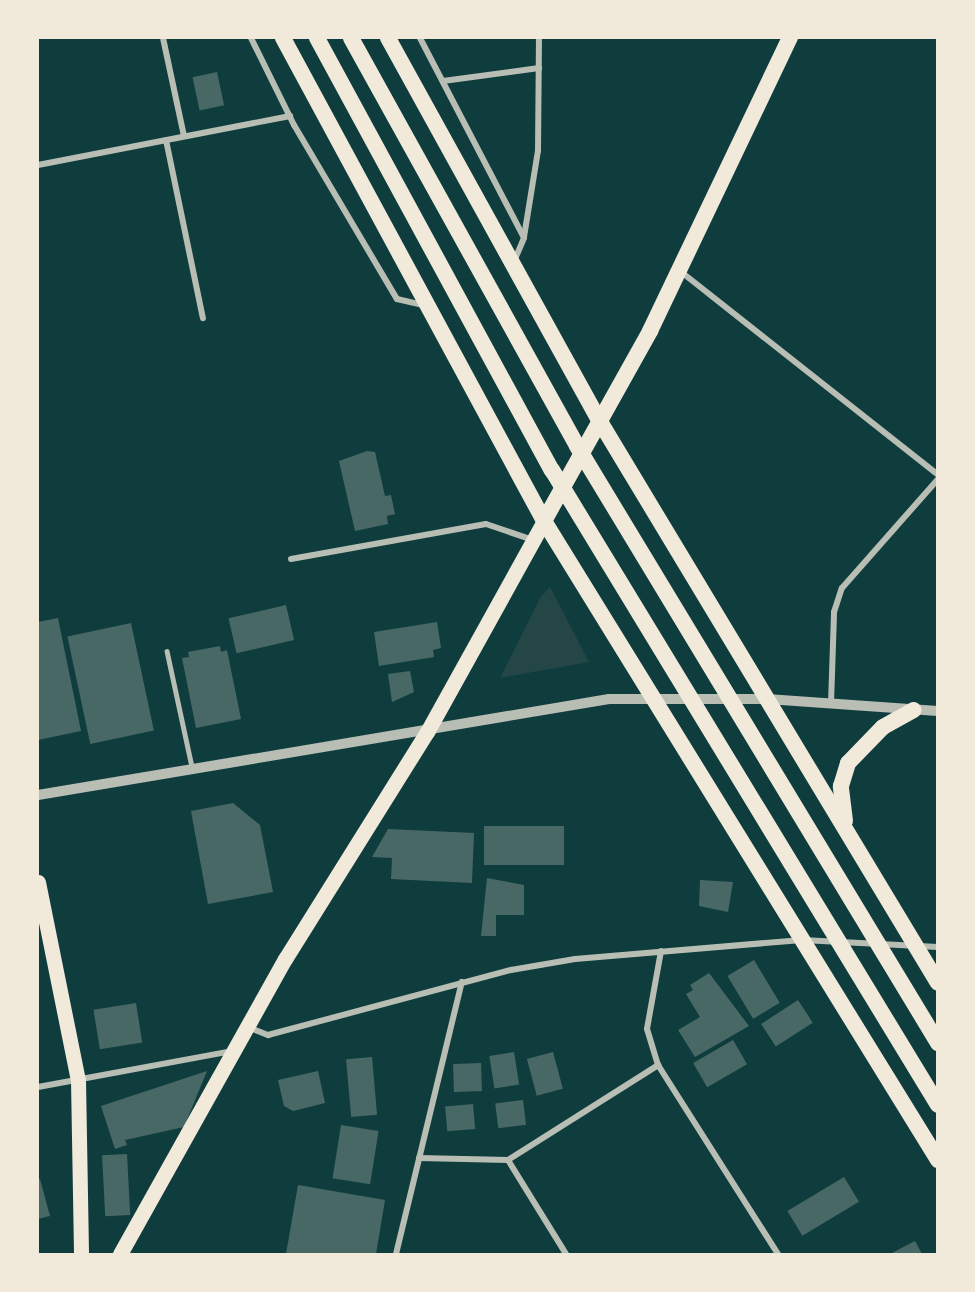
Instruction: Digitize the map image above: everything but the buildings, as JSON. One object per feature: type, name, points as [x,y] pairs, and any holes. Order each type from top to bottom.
[{"type":"highway","points":[[283,38],[544,520],[658,699],[802,940],[938,1160]]},
{"type":"highway","points":[[317,38],[552,470],[938,1105]]},
{"type":"highway","points":[[351,38],[577,446],[938,1043]]},
{"type":"highway","points":[[388,38],[602,425],[938,983]]},
{"type":"highway","points":[[544,520],[602,425],[680,271],[790,38]]},
{"type":"highway","points":[[848,835],[841,786],[848,763],[883,727],[914,710]]},
{"type":"main road","points":[[120,1254],[248,1026],[427,732],[544,520]]},
{"type":"main road","points":[[38,882],[78,1080],[81,1254]]},
{"type":"street","points":[[163,38],[184,136]]},
{"type":"street","points":[[251,38],[290,116],[397,299],[428,306]]},
{"type":"street","points":[[420,38],[524,238]]},
{"type":"street","points":[[513,265],[524,238],[538,151],[539,38]]},
{"type":"street","points":[[443,81],[539,68]]},
{"type":"street","points":[[38,165],[290,116]]},
{"type":"street","points":[[166,140],[203,318]]},
{"type":"street","points":[[680,271],[938,477],[842,588],[834,612],[831,704]]},
{"type":"street","points":[[291,559],[486,524],[533,540]]},
{"type":"street","points":[[38,795],[427,732],[609,699],[768,699],[938,711]]},
{"type":"street","points":[[248,1026],[268,1035],[462,982],[564,961],[802,940],[938,947]]},
{"type":"street","points":[[661,951],[647,1029],[658,1065],[778,1254]]},
{"type":"street","points":[[396,1254],[462,982]]},
{"type":"street","points":[[38,1087],[234,1050]]},
{"type":"street","points":[[419,1158],[508,1160],[658,1065]]},
{"type":"street","points":[[508,1160],[566,1254]]},
{"type":"lane","points":[[167,651],[193,770]]},
{"type":"shaded area","points":[[550,587],[589,662],[500,678],[540,598]]}]
